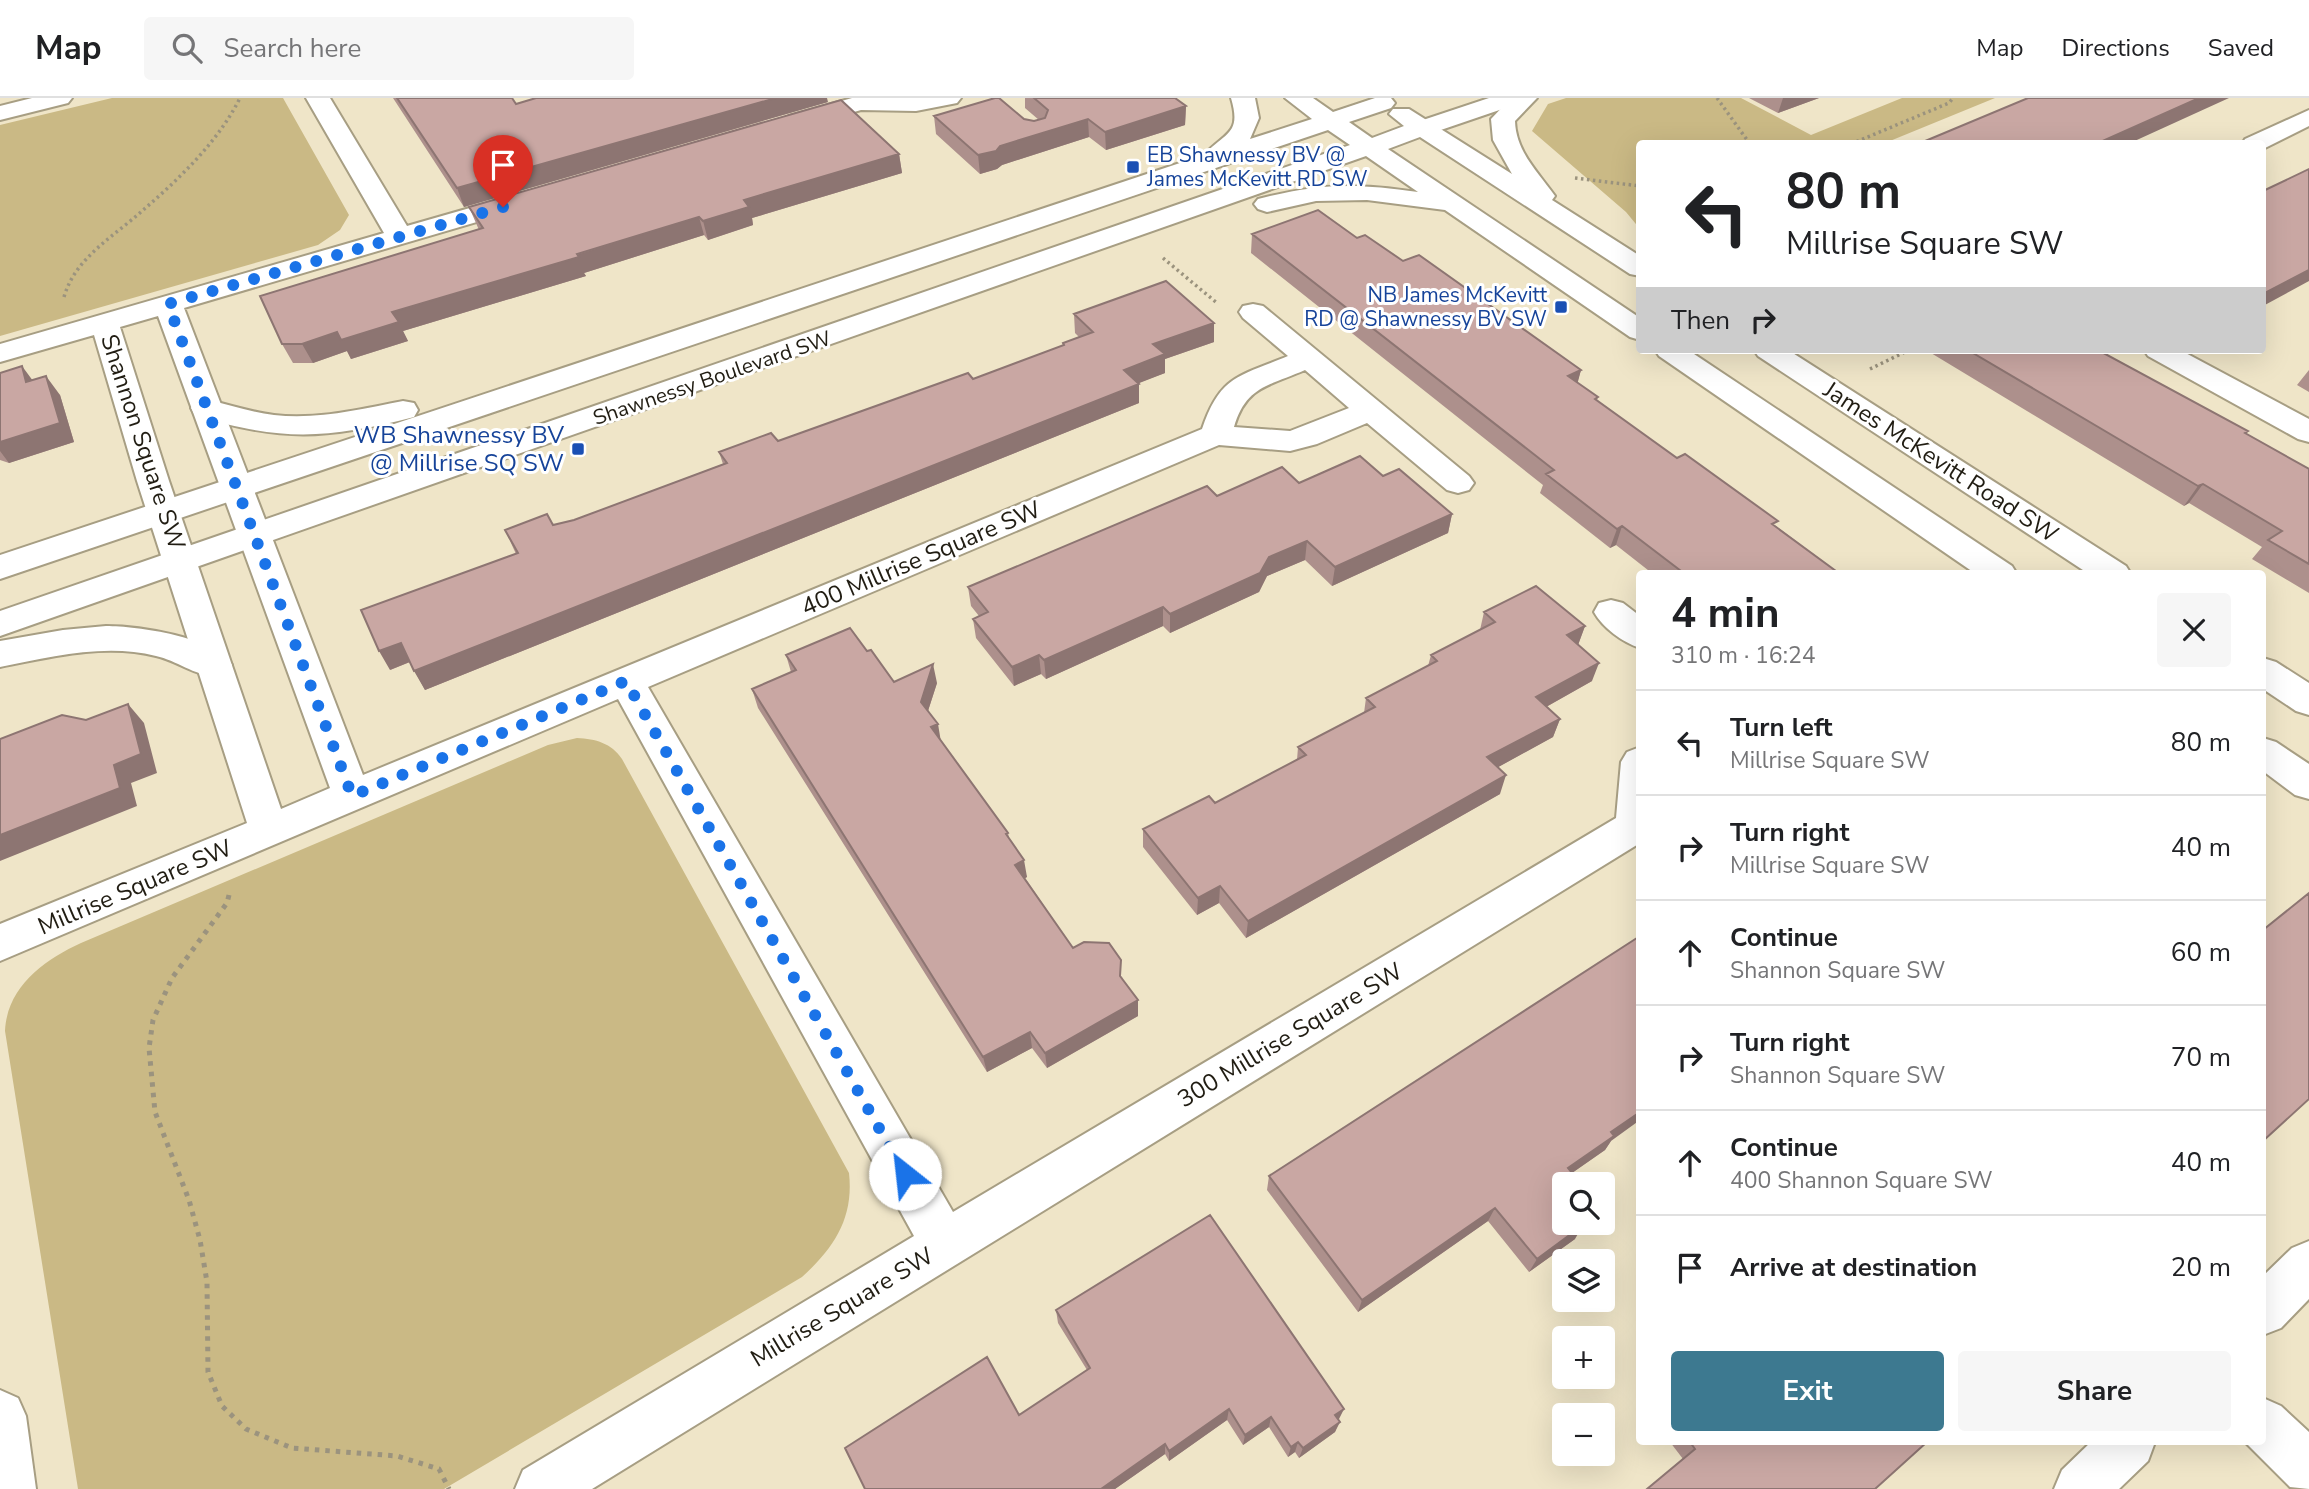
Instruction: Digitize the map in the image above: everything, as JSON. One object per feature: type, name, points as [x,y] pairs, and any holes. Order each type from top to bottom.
[{"type":"street","points":[[0,113],[60,98]]},
{"type":"street","points":[[318,98],[400,237]]},
{"type":"street","points":[[781,125],[862,100],[907,106],[949,98]]},
{"type":"street","points":[[1212,160],[1240,138],[1246,129],[1250,117],[1243,98]]},
{"type":"street","points":[[1297,98],[1636,328]]},
{"type":"street","name":"Shawnessy Boulevard SW","points":[[0,624],[1512,98]]},
{"type":"street","points":[[1525,98],[1503,119],[1501,131],[1517,163],[1559,217]]},
{"type":"street","points":[[1385,100],[1423,128],[1636,265]]},
{"type":"street","name":"Shawnessy Boulevard SW","points":[[0,567],[1385,100]]},
{"type":"street","points":[[2262,140],[2309,117]]},
{"type":"street","points":[[1141,228],[1316,193],[1367,192],[1453,205]]},
{"type":"street","name":"Shannon Square SW","points":[[0,353],[545,195]]},
{"type":"street","points":[[168,304],[352,796]]},
{"type":"street","points":[[1253,312],[1458,482]]},
{"type":"street","name":"Shannon Square SW","points":[[105,323],[153,481],[182,562]]},
{"type":"street","points":[[1675,354],[1994,570]]},
{"type":"street","name":"James McKevitt Road SW","points":[[1774,354],[2108,570]]},
{"type":"street","points":[[2165,354],[2309,432]]},
{"type":"street","points":[[1216,435],[1225,406],[1240,387],[1308,358]]},
{"type":"street","points":[[206,408],[239,418],[293,426],[324,425],[418,408],[572,373]]},
{"type":"street","name":"400 Millrise Square SW","points":[[626,681],[1216,435],[1290,441],[1371,410]]},
{"type":"street","points":[[182,562],[269,831]]},
{"type":"street","points":[[1611,612],[1636,632]]},
{"type":"street","points":[[0,654],[57,643],[117,638],[168,645],[214,665]]},
{"type":"street","points":[[2266,673],[2309,701]]},
{"type":"street","name":"Millrise Square SW","points":[[0,943],[626,681],[945,1244],[542,1489]]},
{"type":"street","points":[[2266,754],[2309,783]]},
{"type":"street","name":"300 Millrise Square SW","points":[[945,1244],[1636,827]]},
{"type":"street","points":[[2266,1307],[2309,1265]]},
{"type":"street","points":[[0,1416],[9,1489]]},
{"type":"street","points":[[2266,1427],[2309,1468]]},
{"type":"street","points":[[2081,1489],[2126,1445]]},
{"type":"path","points":[[64,298],[65,288],[74,273],[146,208],[208,144],[224,125],[240,98]]},
{"type":"path","points":[[1717,98],[1747,140]]},
{"type":"path","points":[[1861,140],[1949,103],[1953,98]]},
{"type":"path","points":[[1572,178],[1597,178],[1625,186],[1636,186]]},
{"type":"path","points":[[1163,258],[1226,311],[1253,312]]},
{"type":"path","points":[[1869,369],[1901,354]]},
{"type":"path","points":[[232,882],[227,904],[172,978],[153,1020],[149,1048],[155,1112],[189,1200],[200,1240],[206,1282],[208,1372],[222,1406],[246,1429],[292,1448],[397,1455],[439,1469],[449,1489]]},
{"type":"shaded area","points":[[112,98],[283,98],[349,215],[340,230],[318,245],[0,336],[0,125]]},
{"type":"shaded area","points":[[1566,98],[1741,98],[1811,135],[1902,98],[1995,98],[1892,140],[1636,140],[1636,224],[1626,212],[1532,131],[1548,104]]},
{"type":"shaded area","points":[[577,738],[603,743],[622,759],[849,1173],[850,1189],[845,1218],[832,1243],[802,1277],[444,1489],[78,1489],[5,1031],[7,1015],[20,988],[41,967],[81,943],[548,745]]},
{"type":"building","points":[[397,98],[512,98],[516,104],[536,98],[776,98],[457,188]]},
{"type":"building","points":[[999,98],[1024,119],[1034,121],[1045,118],[1048,110],[1034,98],[1175,98],[1186,106],[1105,132],[1088,119],[978,155],[934,116]]},
{"type":"building","points":[[2028,98],[2199,98],[2105,140],[1928,140]]},
{"type":"building","points":[[841,100],[899,154],[744,200],[749,207],[703,221],[699,217],[577,254],[579,257],[392,312],[399,322],[341,340],[337,332],[302,344],[282,344],[260,296],[483,228],[469,207]]},
{"type":"building","points":[[2309,169],[2309,270],[2266,292],[2266,190]]},
{"type":"building","points":[[1318,210],[1357,238],[1365,235],[1403,261],[1419,255],[1581,370],[1568,376],[1598,397],[1595,399],[1677,458],[1685,454],[1778,521],[1772,524],[1835,570],[1680,570],[1622,526],[1617,529],[1546,474],[1554,470],[1252,234]]},
{"type":"building","points":[[1166,281],[1214,323],[1153,344],[1165,354],[1124,370],[1139,384],[414,671],[401,643],[379,651],[361,610],[518,553],[505,530],[547,514],[553,525],[574,520],[727,463],[719,452],[771,433],[778,441],[968,373],[973,379],[1064,345],[1063,343],[1093,332],[1074,314]]},
{"type":"building","points":[[1975,354],[2105,354],[2248,431],[2245,433],[2309,469],[2309,564],[2268,540],[2282,531],[2203,484],[2198,486]]},
{"type":"building","points":[[22,366],[26,382],[46,376],[60,423],[0,442],[0,373]]},
{"type":"building","points":[[1360,456],[1383,476],[1399,469],[1452,514],[1335,567],[1307,541],[1269,557],[1260,573],[1170,614],[1163,607],[1044,660],[1039,655],[1012,667],[973,619],[988,612],[968,587],[1207,486],[1217,496],[1282,467],[1299,483]]},
{"type":"building","points":[[1536,586],[1585,626],[1567,635],[1599,663],[1536,697],[1560,719],[1487,757],[1506,775],[1248,921],[1220,886],[1198,898],[1143,829],[1209,796],[1215,803],[1306,755],[1298,747],[1375,707],[1366,698],[1437,661],[1431,655],[1495,622],[1484,612]]},
{"type":"building","points":[[850,628],[867,651],[871,650],[894,682],[933,664],[921,702],[938,724],[931,727],[1008,833],[1006,834],[1024,860],[1015,865],[1073,948],[1084,942],[1109,943],[1121,960],[1120,976],[1138,1000],[1045,1053],[1030,1032],[983,1057],[752,689],[796,670],[786,655]]},
{"type":"building","points":[[128,704],[141,754],[114,765],[120,788],[0,835],[0,739],[62,715],[86,720]]},
{"type":"building","points":[[2309,893],[2309,1099],[2266,1138],[2266,928]]},
{"type":"building","points":[[1636,939],[1636,1115],[1611,1132],[1614,1136],[1568,1168],[1571,1172],[1552,1172],[1552,1235],[1569,1235],[1537,1259],[1495,1208],[1362,1300],[1269,1176]]},
{"type":"building","points":[[1210,1215],[1344,1409],[1335,1415],[1340,1422],[1303,1448],[1298,1442],[1291,1447],[1271,1417],[1245,1435],[1229,1409],[1169,1451],[1165,1444],[1101,1489],[865,1489],[845,1448],[987,1357],[1019,1415],[1090,1368],[1056,1310]]},
{"type":"building","points":[[1692,1445],[1924,1445],[1875,1489],[1647,1489],[1695,1449]]},
{"type":"place","name":"EB Shawnessy BV @ James McKevitt RD SW","points":[[1133,167]]},
{"type":"place","name":"NB James McKevitt RD @ Shawnessy BV SW","points":[[1561,307]]},
{"type":"place","name":"WB Shawnessy BV @ Millrise SQ SW","points":[[578,449]]},
{"type":"route","points":[[503,207],[168,304],[352,796],[626,681],[905,1174]]}]
